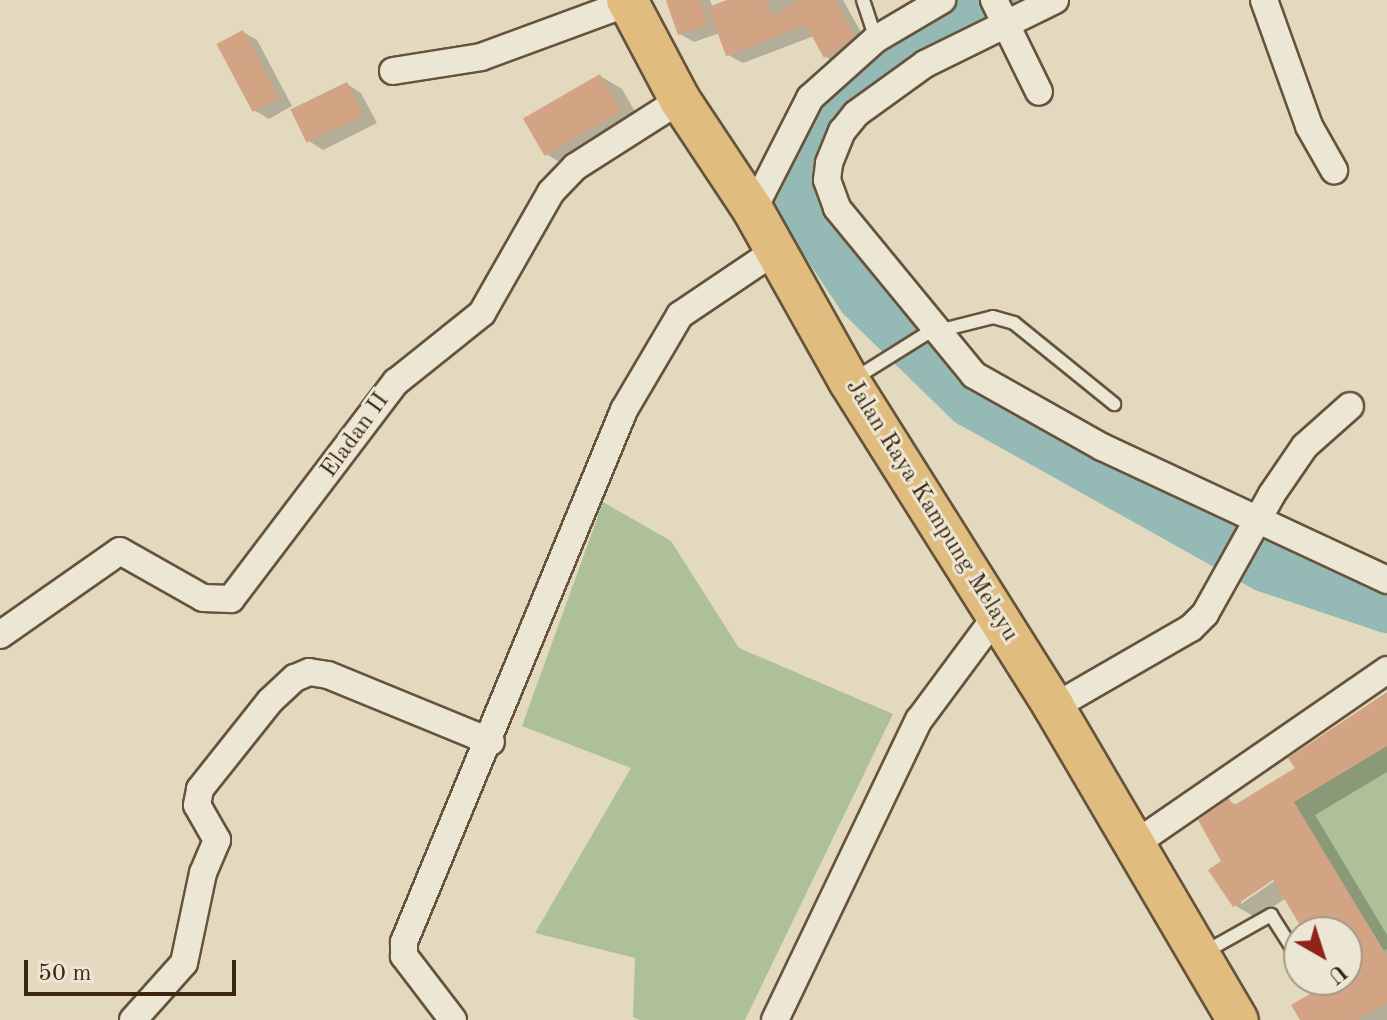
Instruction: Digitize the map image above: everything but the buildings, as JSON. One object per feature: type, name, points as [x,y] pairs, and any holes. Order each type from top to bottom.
[{"type":"main road","name":"Jalan Raya Kampung Melayu","points":[[627,2],[680,100],[753,210],[775,251],[864,372],[997,615],[1238,1020]]},
{"type":"street","points":[[1055,0],[1001,12],[856,114],[842,131],[829,164],[827,180],[837,208],[930,332],[974,375],[1022,406],[1256,524],[1387,580]]},
{"type":"street","points":[[1264,0],[1309,126],[1334,170]]},
{"type":"street","points":[[393,71],[481,57],[627,2]]},
{"type":"street","points":[[753,210],[796,116],[831,76],[876,39],[929,3]]},
{"type":"street","points":[[1001,12],[1039,92]]},
{"type":"street","name":"Eladan II","points":[[0,635],[120,551],[203,598],[231,599],[396,382],[482,313],[551,192],[575,167],[680,100]]},
{"type":"street","points":[[453,1020],[404,956],[404,942],[491,742],[624,410],[690,304],[775,251]]},
{"type":"street","points":[[1054,707],[1191,628],[1237,562],[1256,524],[1305,446],[1350,406]]},
{"type":"street","points":[[775,1020],[919,720],[997,615]]},
{"type":"street","points":[[1132,846],[1387,670]]},
{"type":"street","points":[[133,1020],[184,963],[203,873],[217,840],[197,805],[200,789],[270,701],[295,678],[309,672],[328,675],[491,742]]},
{"type":"lane","points":[[863,0],[876,39]]},
{"type":"lane","points":[[864,372],[930,332],[993,317],[1014,323],[1114,404]]},
{"type":"lane","points":[[1199,955],[1271,915],[1283,934]]},
{"type":"green space","points":[[603,502],[671,541],[739,648],[893,714],[745,1020],[640,1020],[633,1017],[635,958],[535,933],[631,768],[522,726]]},
{"type":"green space","points":[[1387,746],[1387,949],[1384,951],[1363,916],[1293,801]]},
{"type":"waterway","points":[[992,0],[918,31],[806,139],[793,194],[862,297],[970,402],[1265,567],[1387,608]]}]
